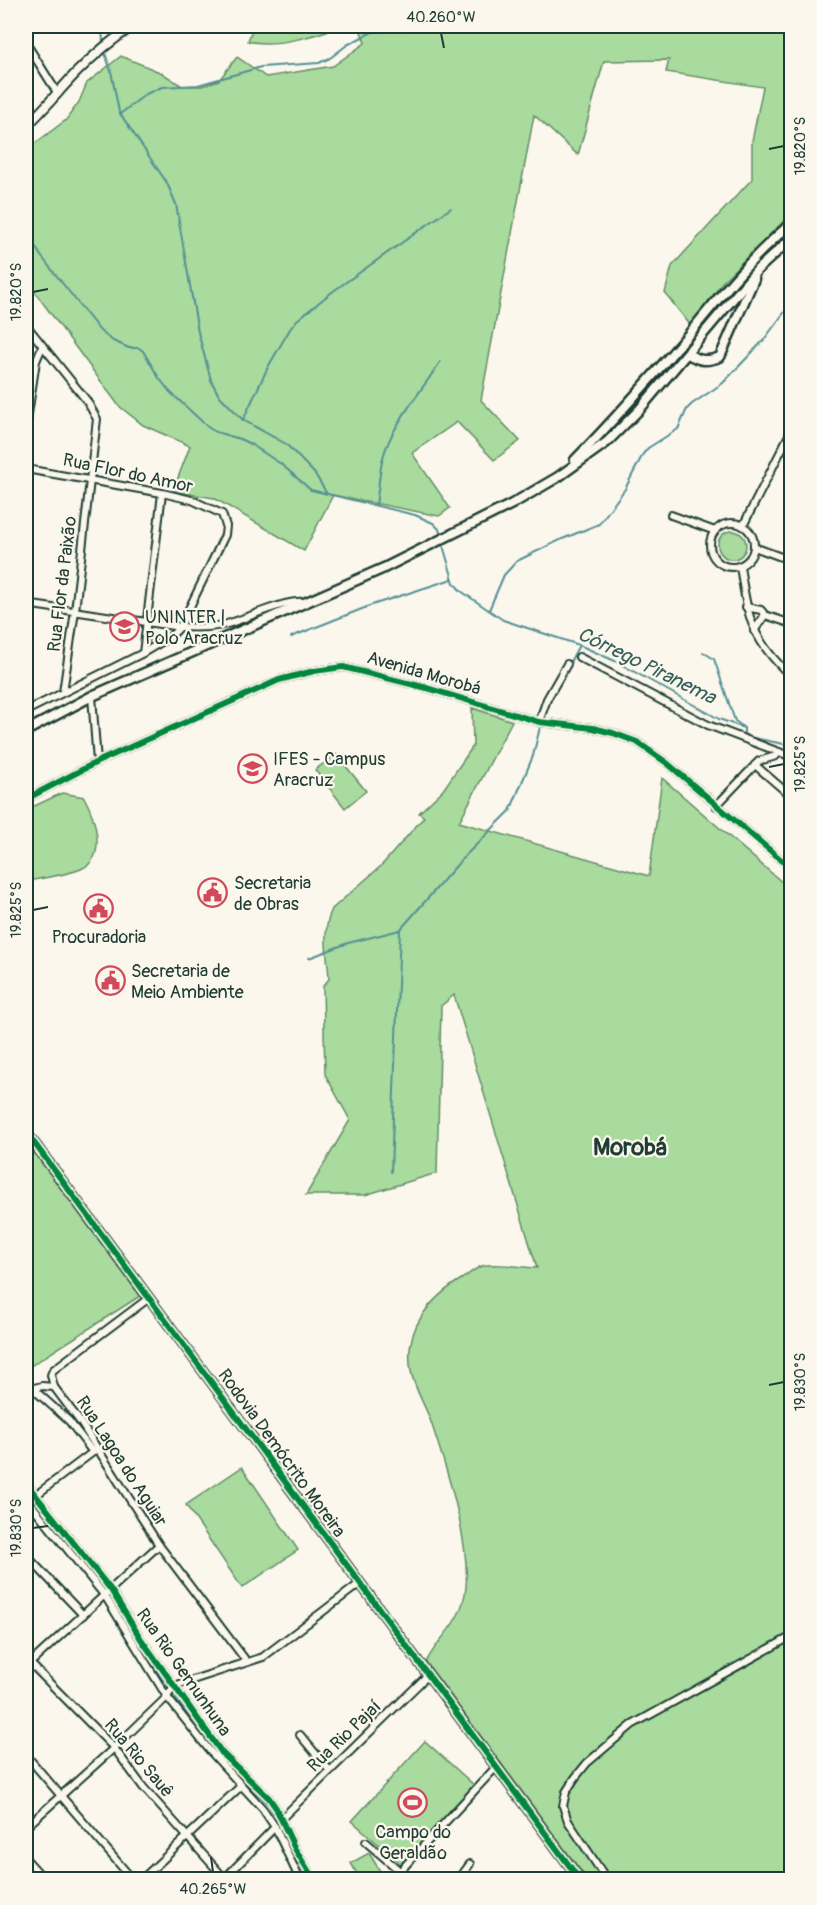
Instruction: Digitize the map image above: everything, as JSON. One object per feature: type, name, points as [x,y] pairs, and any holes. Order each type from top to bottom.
[{"type":"main road","points":[[558,477],[607,428],[743,269],[792,224]]},
{"type":"main road","points":[[26,731],[92,696],[384,568],[429,544],[471,526],[558,477],[607,442],[639,410],[758,269],[792,238]]},
{"type":"main road","points":[[712,306],[686,349],[688,354],[700,361],[720,357],[758,269]]},
{"type":"street","points":[[26,126],[76,72],[115,38],[133,26]]},
{"type":"street","points":[[26,43],[58,94]]},
{"type":"street","name":"Rua Flor da Paixão","points":[[26,325],[87,401],[98,419],[63,692]]},
{"type":"street","points":[[26,428],[36,361],[42,347]]},
{"type":"street","points":[[743,526],[792,429]]},
{"type":"street","name":"Rua Flor do Amor","points":[[26,469],[162,493],[192,501],[222,514],[226,526],[225,535],[180,627]]},
{"type":"street","points":[[144,653],[162,493]]},
{"type":"street","points":[[671,515],[715,531]]},
{"type":"street","points":[[731,523],[743,526],[752,534],[754,547],[750,558],[740,566],[727,566],[716,560],[712,555],[710,543],[715,531],[731,523]]},
{"type":"street","points":[[754,547],[792,561]]},
{"type":"street","points":[[740,566],[746,607],[754,631],[770,657],[792,677]]},
{"type":"street","points":[[26,604],[180,627],[211,627],[284,604],[297,601],[306,602]]},
{"type":"street","points":[[746,607],[761,610],[765,615],[792,624]]},
{"type":"street","points":[[754,631],[765,615]]},
{"type":"street","points":[[26,711],[144,653],[170,637],[180,627]]},
{"type":"street","points":[[579,657],[708,725],[792,757]]},
{"type":"street","points":[[539,722],[547,699],[567,664]]},
{"type":"street","name":"Avenida Morobá","points":[[26,799],[97,762],[279,680],[314,671],[343,667],[539,722],[593,728],[637,742],[667,763],[792,869]]},
{"type":"street","points":[[92,696],[97,762]]},
{"type":"street","points":[[716,806],[759,761],[776,756],[779,752]]},
{"type":"street","points":[[755,765],[792,797]]},
{"type":"street","name":"Rodovia Demócrito Moreira","points":[[26,1132],[580,1880]]},
{"type":"street","name":"Rua Lagoa do Aguiar","points":[[149,1298],[53,1370],[51,1375],[54,1387],[81,1423],[94,1450],[159,1545],[247,1662]]},
{"type":"street","points":[[29,1389],[54,1387]]},
{"type":"street","points":[[26,1501],[94,1450],[69,1421],[29,1389]]},
{"type":"street","name":"Rua Rio Gemunhuna","points":[[26,1484],[111,1590],[174,1686],[222,1753],[269,1798],[314,1880]]},
{"type":"street","name":"Rua Rio Gemunhuna","points":[[26,1501],[105,1596],[167,1697],[263,1809],[275,1827],[300,1880]]},
{"type":"street","points":[[27,1663],[105,1596],[159,1545]]},
{"type":"street","points":[[26,1555],[83,1615]]},
{"type":"street","points":[[26,1827],[114,1748],[167,1697],[174,1686],[263,1657],[359,1584]]},
{"type":"street","points":[[608,1880],[568,1821],[563,1806],[566,1792],[574,1778],[587,1763],[632,1725],[792,1636]]},
{"type":"street","name":"Rua Rio Sauê","points":[[27,1663],[114,1748],[143,1787],[225,1879]]},
{"type":"street","name":"Rua Rio Pajaí","points":[[281,1819],[428,1675]]},
{"type":"street","points":[[300,1735],[330,1771]]},
{"type":"street","points":[[26,1755],[133,1880]]},
{"type":"street","points":[[400,1872],[497,1766]]},
{"type":"street","points":[[141,1880],[241,1786]]},
{"type":"street","points":[[225,1879],[275,1827]]},
{"type":"street","points":[[366,1842],[400,1872],[401,1880]]},
{"type":"street","points":[[26,1859],[45,1880]]},
{"type":"street","points":[[458,1880],[470,1864]]},
{"type":"green space","points":[[253,26],[340,26],[307,37],[282,42],[258,43],[248,41]]},
{"type":"green space","points":[[359,26],[791,26],[791,214],[724,280],[691,326],[665,293],[672,266],[752,179],[752,141],[763,87],[666,72],[669,60],[604,61],[578,155],[534,115],[481,400],[520,441],[494,460],[457,422],[412,453],[450,508],[439,516],[333,495],[304,551],[214,498],[173,491],[190,446],[143,425],[119,406],[26,280],[26,150],[66,120],[79,102],[87,83],[121,56],[162,73],[182,86],[202,86],[219,80],[237,57],[266,77],[333,66],[365,43]]},
{"type":"green space","points":[[732,531],[742,535],[746,545],[742,555],[732,559],[722,555],[718,545],[722,535]]},
{"type":"green space","points":[[472,708],[512,721],[459,822],[649,876],[662,778],[791,890],[791,1879],[587,1879],[426,1662],[460,1610],[466,1587],[466,1568],[461,1526],[450,1482],[431,1422],[412,1377],[411,1342],[415,1328],[430,1305],[451,1286],[477,1268],[496,1265],[537,1268],[454,995],[441,1006],[437,1173],[365,1195],[306,1195],[350,1120],[325,1074],[323,986],[329,979],[326,935],[332,909],[381,866],[424,817],[419,813],[443,790],[473,746]]},
{"type":"green space","points":[[336,754],[366,791],[345,808],[315,770]]},
{"type":"green space","points":[[62,793],[84,797],[95,825],[97,846],[95,856],[81,869],[26,882],[26,810]]},
{"type":"green space","points":[[26,1142],[140,1296],[26,1369]]},
{"type":"green space","points":[[242,1467],[298,1550],[242,1588],[186,1505]]},
{"type":"green space","name":"Campo do Geraldão","points":[[425,1741],[474,1785],[402,1865],[352,1821]]},
{"type":"green space","points":[[369,1853],[385,1879],[360,1879],[351,1863]]},
{"type":"waterway","points":[[102,26],[103,44]]},
{"type":"waterway","points":[[120,114],[146,94],[162,87],[198,85],[261,67],[319,63],[372,32],[439,26]]},
{"type":"waterway","points":[[104,50],[111,71],[119,112],[167,183],[176,204],[198,332],[211,380],[218,394],[243,420],[286,444],[315,474],[327,494]]},
{"type":"waterway","points":[[243,420],[268,367],[297,320],[332,292],[451,208]]},
{"type":"waterway","name":"Córrego Piranema","points":[[26,231],[41,256],[100,331],[113,341],[143,351],[170,392],[209,428],[252,445],[281,464],[311,490],[415,515],[433,523],[439,529],[441,536]]},
{"type":"waterway","points":[[489,610],[504,575],[517,561],[599,524],[625,489],[648,448],[678,429],[687,409],[723,383],[763,341],[792,302]]},
{"type":"waterway","points":[[376,505],[381,466],[388,443],[401,419],[440,362]]},
{"type":"waterway","name":"Córrego Piranema","points":[[442,542],[454,583],[461,591],[503,620],[579,645],[615,661],[719,719],[744,728]]},
{"type":"waterway","points":[[291,637],[372,605],[452,579]]},
{"type":"waterway","points":[[569,664],[579,645]]},
{"type":"waterway","points":[[703,652],[714,659],[735,721],[742,726]]},
{"type":"waterway","points":[[391,1172],[400,930],[462,859],[510,811],[533,756],[541,723]]},
{"type":"waterway","name":"Córrego Piranema","points":[[744,728],[744,736],[792,747]]},
{"type":"waterway","points":[[309,958],[348,943],[400,930]]},
{"type":"waterway","points":[[75,1549],[97,1578],[169,1689]]},
{"type":"waterway","points":[[172,1694],[227,1765]]},
{"type":"waterway","points":[[231,1770],[269,1805],[307,1880]]},
{"type":"cycle path","points":[[26,799],[97,762],[279,680],[314,671],[343,667],[427,688],[539,722],[593,728],[637,742],[667,763],[792,869]]},
{"type":"cycle path","points":[[26,1132],[580,1880]]},
{"type":"cycle path","points":[[26,1483],[111,1590],[141,1639],[222,1753],[269,1798],[314,1880]]},
{"type":"place","name":"UNINTER | Polo Aracruz","points":[[124,627]]},
{"type":"place","name":"IFES - Campus Aracruz","points":[[252,769]]},
{"type":"place","name":"Secretaria de Obras","points":[[213,893]]},
{"type":"place","name":"Procuradoria","points":[[99,908]]},
{"type":"place","name":"Secretaria de Meio Ambiente","points":[[110,981]]},
{"type":"place","name":"Campo do Geraldão","points":[[413,1803]]},
{"type":"district","name":"Morobá","points":[[630,1147]]}]
